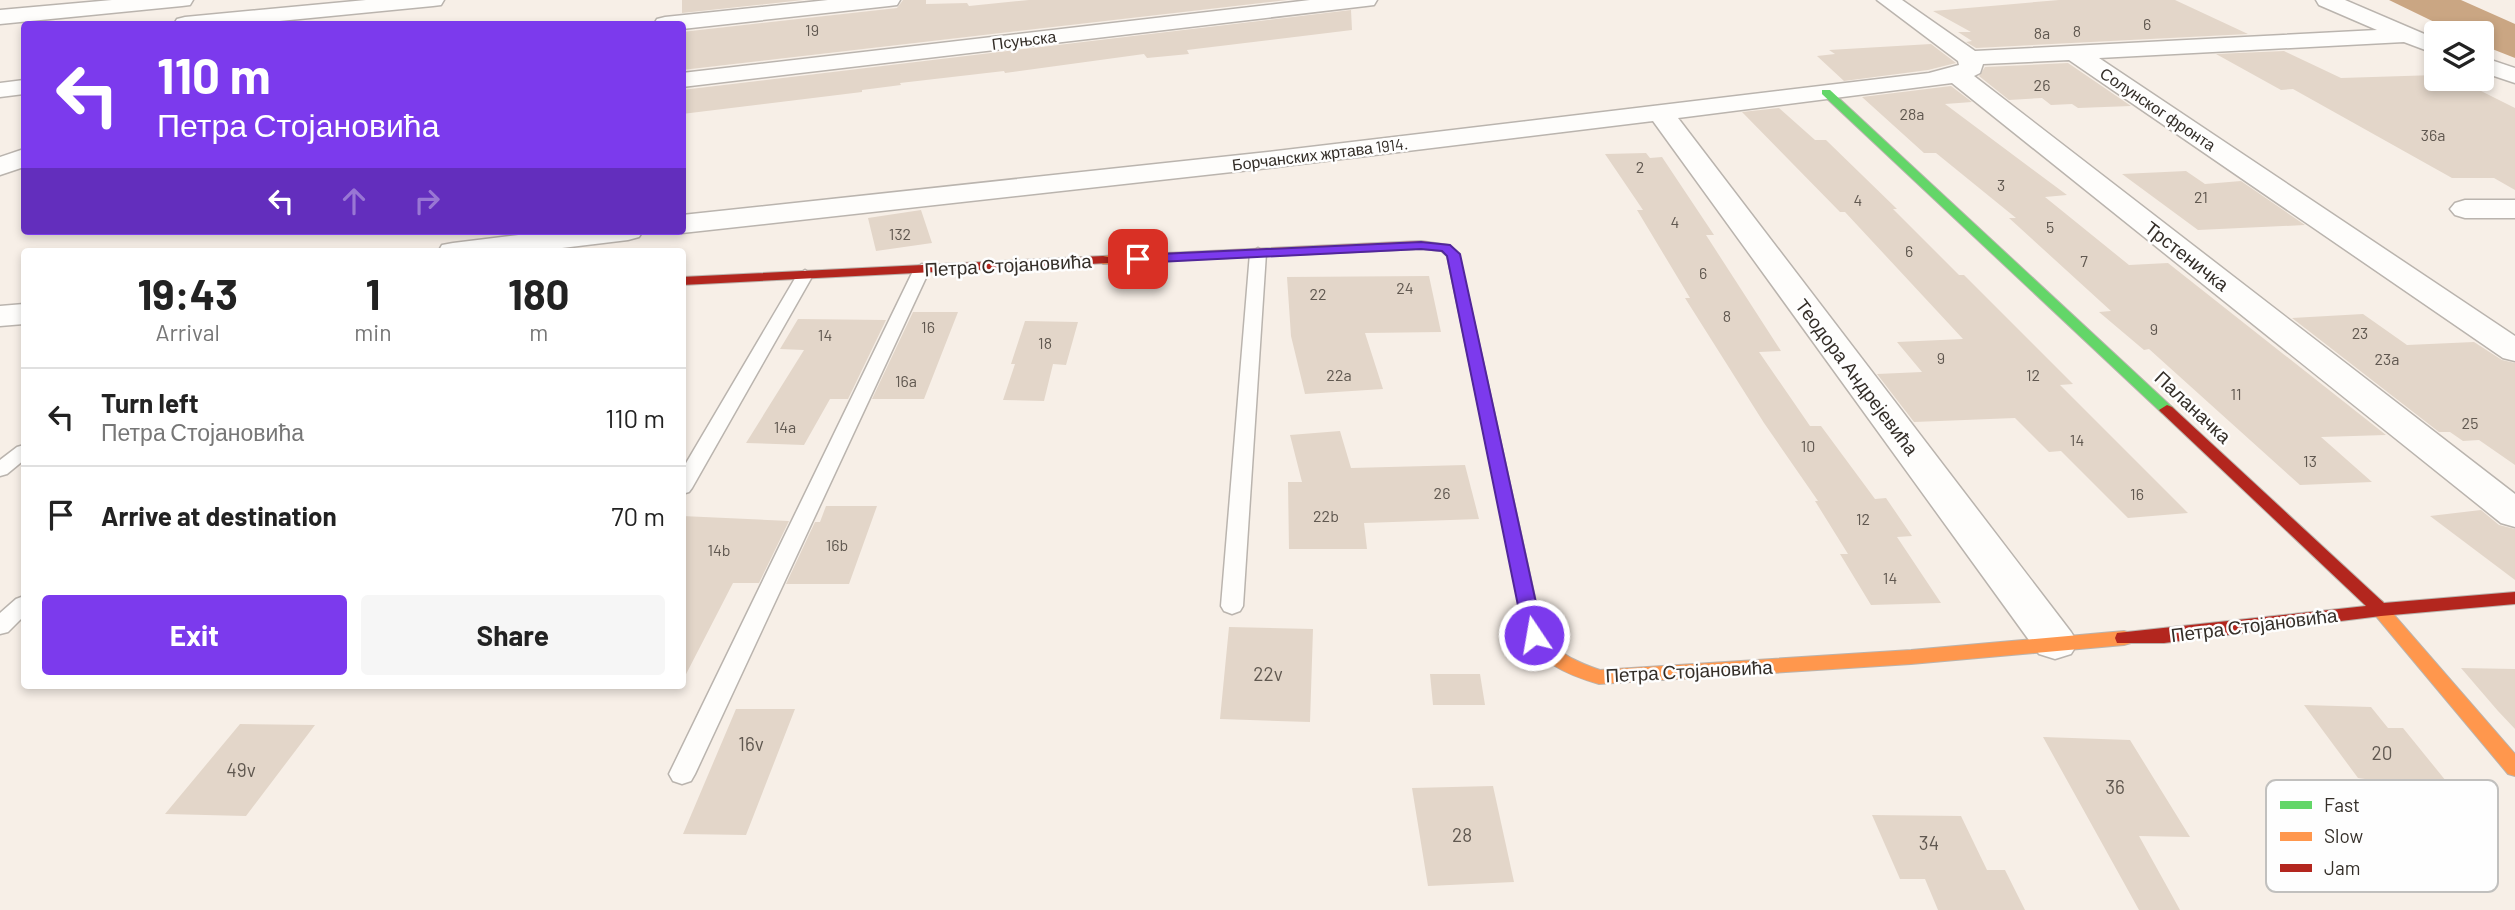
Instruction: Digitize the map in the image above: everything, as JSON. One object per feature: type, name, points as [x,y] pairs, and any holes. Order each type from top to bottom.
[{"type":"street","points":[[0,17],[182,0]]},
{"type":"street","points":[[217,21],[433,0]]},
{"type":"street","points":[[686,22],[889,0]]},
{"type":"street","name":"Псуњска","points":[[686,80],[1366,0]]},
{"type":"street","name":"Трстеничка","points":[[1888,0],[1964,67],[2515,514]]},
{"type":"street","points":[[2327,0],[2424,42]]},
{"type":"street","name":"Солунског фронта","points":[[2075,53],[2404,35]]},
{"type":"street","name":"Борчанских жртава 1914.","points":[[686,225],[1446,140],[1826,92],[1964,67],[2075,53]]},
{"type":"street","name":"Солунског фронта","points":[[2075,53],[2515,351]]},
{"type":"street","points":[[2494,68],[2515,76]]},
{"type":"street","points":[[0,90],[21,87]]},
{"type":"street","name":"Паланачка","points":[[1826,92],[2381,610],[2515,768]]},
{"type":"street","name":"Теодора Андрејевића","points":[[1659,111],[2055,643]]},
{"type":"street","points":[[0,167],[21,158]]},
{"type":"street","points":[[2465,209],[2515,209]]},
{"type":"street","points":[[486,248],[595,235]]},
{"type":"street","name":"Петра Стојановића","points":[[686,281],[1421,245],[1445,248],[1453,254],[1534,635],[1542,648],[1576,670],[1598,677],[1900,658],[2164,636],[2381,610],[2515,598]]},
{"type":"street","points":[[0,316],[21,314]]},
{"type":"lane","points":[[1233,606],[1258,253]]},
{"type":"lane","points":[[682,774],[922,269]]},
{"type":"lane","points":[[686,481],[805,275]]},
{"type":"lane","points":[[0,470],[21,453]]},
{"type":"lane","points":[[0,626],[21,607]]},
{"type":"shaded area","points":[[2389,0],[2461,0],[2515,24],[2515,58],[2494,50],[2494,21],[2432,21]]},
{"type":"building","points":[[682,0],[803,0],[682,13]]},
{"type":"building","points":[[903,0],[926,0],[926,4],[967,3],[969,6],[1029,0],[1287,0],[686,70],[686,32],[897,8]]},
{"type":"building","points":[[2059,0],[2175,0],[2248,34],[1976,48],[1966,42],[1972,41],[1958,32],[1971,32],[1933,11]]},
{"type":"building","points":[[1351,10],[1352,30],[1187,50],[1189,54],[1147,58],[1144,54],[1005,73],[900,83],[901,85],[862,92],[686,114],[686,90]]},
{"type":"building","points":[[1931,44],[1956,63],[1928,70],[1844,81],[1817,56],[1835,54],[1829,50]]},
{"type":"building","points":[[2284,51],[2341,78],[2424,75],[2424,91],[2481,91],[2515,108],[2515,190],[2494,178],[2452,178],[2293,89],[2281,90],[2216,54]]},
{"type":"building","points":[[2068,63],[2131,106],[2078,108],[2072,104],[2051,105],[2042,98],[2009,100],[1979,76],[1985,67]]},
{"type":"building","points":[[1951,86],[1972,102],[1945,104],[2067,195],[2045,197],[2129,265],[2168,263],[2386,435],[2321,437],[2372,482],[2300,485],[2149,349],[2144,350],[2099,312],[2111,311],[2009,218],[2016,218],[1936,153],[1924,153],[1862,97]]},
{"type":"building","points":[[1779,108],[1815,140],[1826,140],[1897,209],[1893,209],[1959,275],[1964,275],[2073,384],[2060,385],[2188,513],[2128,518],[2061,451],[2049,452],[2015,418],[1914,422],[1877,374],[1922,372],[1897,342],[1963,339],[1845,212],[1840,212],[1742,112]]},
{"type":"building","points":[[1646,153],[1650,158],[1662,157],[1714,235],[1706,235],[1781,351],[1759,352],[1810,426],[1821,426],[1875,499],[1886,498],[1912,536],[1897,537],[1941,603],[1871,605],[1840,554],[1848,554],[1815,501],[1818,501],[1764,423],[1685,298],[1690,298],[1637,210],[1643,210],[1605,154]]},
{"type":"building","points":[[2186,171],[2205,184],[2241,181],[2305,225],[2198,230],[2122,174]]},
{"type":"building","points":[[921,210],[932,243],[876,251],[868,218]]},
{"type":"building","points":[[1429,276],[1441,332],[1365,333],[1383,389],[1305,394],[1291,336],[1287,277]]},
{"type":"building","points":[[913,312],[958,312],[924,399],[872,399]]},
{"type":"building","points":[[2363,314],[2407,345],[2474,342],[2502,360],[2515,363],[2515,465],[2479,440],[2463,441],[2450,432],[2439,432],[2292,318]]},
{"type":"building","points":[[798,319],[886,320],[848,399],[830,399],[804,445],[746,443],[804,350],[780,349]]},
{"type":"building","points":[[1025,321],[1078,322],[1066,365],[1053,364],[1044,401],[1003,400]]},
{"type":"building","points":[[1340,431],[1351,468],[1465,465],[1479,519],[1364,523],[1367,549],[1289,549],[1288,482],[1302,482],[1290,435]]},
{"type":"building","points":[[826,506],[877,506],[849,584],[786,584],[815,522],[820,522]]},
{"type":"building","points":[[2481,510],[2499,525],[2515,529],[2515,580],[2430,516]]},
{"type":"building","points":[[686,516],[789,521],[759,583],[733,583],[686,674]]},
{"type":"building","points":[[1229,627],[1313,629],[1310,722],[1220,719]]},
{"type":"building","points":[[2461,668],[2515,669],[2515,729],[2498,711]]},
{"type":"building","points":[[1430,674],[1480,674],[1485,705],[1433,705]]},
{"type":"building","points":[[2304,705],[2371,707],[2388,728],[2403,728],[2445,780],[2358,778]]},
{"type":"building","points":[[736,709],[795,709],[746,835],[683,834]]},
{"type":"building","points":[[240,724],[315,725],[246,816],[165,814]]},
{"type":"building","points":[[2043,737],[2130,740],[2190,837],[2139,836],[2180,910],[2139,910]]},
{"type":"building","points":[[1493,786],[1514,882],[1428,886],[1412,788]]},
{"type":"building","points":[[1872,815],[1961,816],[1987,870],[2005,870],[2025,910],[1938,910],[1925,879],[1900,879]]},
{"type":"traffic: fast","points":[[1826,92],[2167,410]]},
{"type":"traffic: slow","points":[[1103,260],[1421,245],[1445,248],[1453,254],[1471,338]]},
{"type":"traffic: slow","points":[[2376,605],[2515,768]]},
{"type":"traffic: slow","points":[[1533,629],[1542,647],[1550,654],[1599,677],[1911,657],[2124,638]]},
{"type":"traffic: jam","points":[[686,281],[1103,260]]},
{"type":"traffic: jam","points":[[1471,338],[1533,629]]},
{"type":"traffic: jam","points":[[2167,410],[2376,605]]},
{"type":"traffic: jam","points":[[2124,638],[2515,598]]},
{"type":"route","points":[[1138,259],[1421,245],[1445,248],[1453,254],[1534,635]]}]
